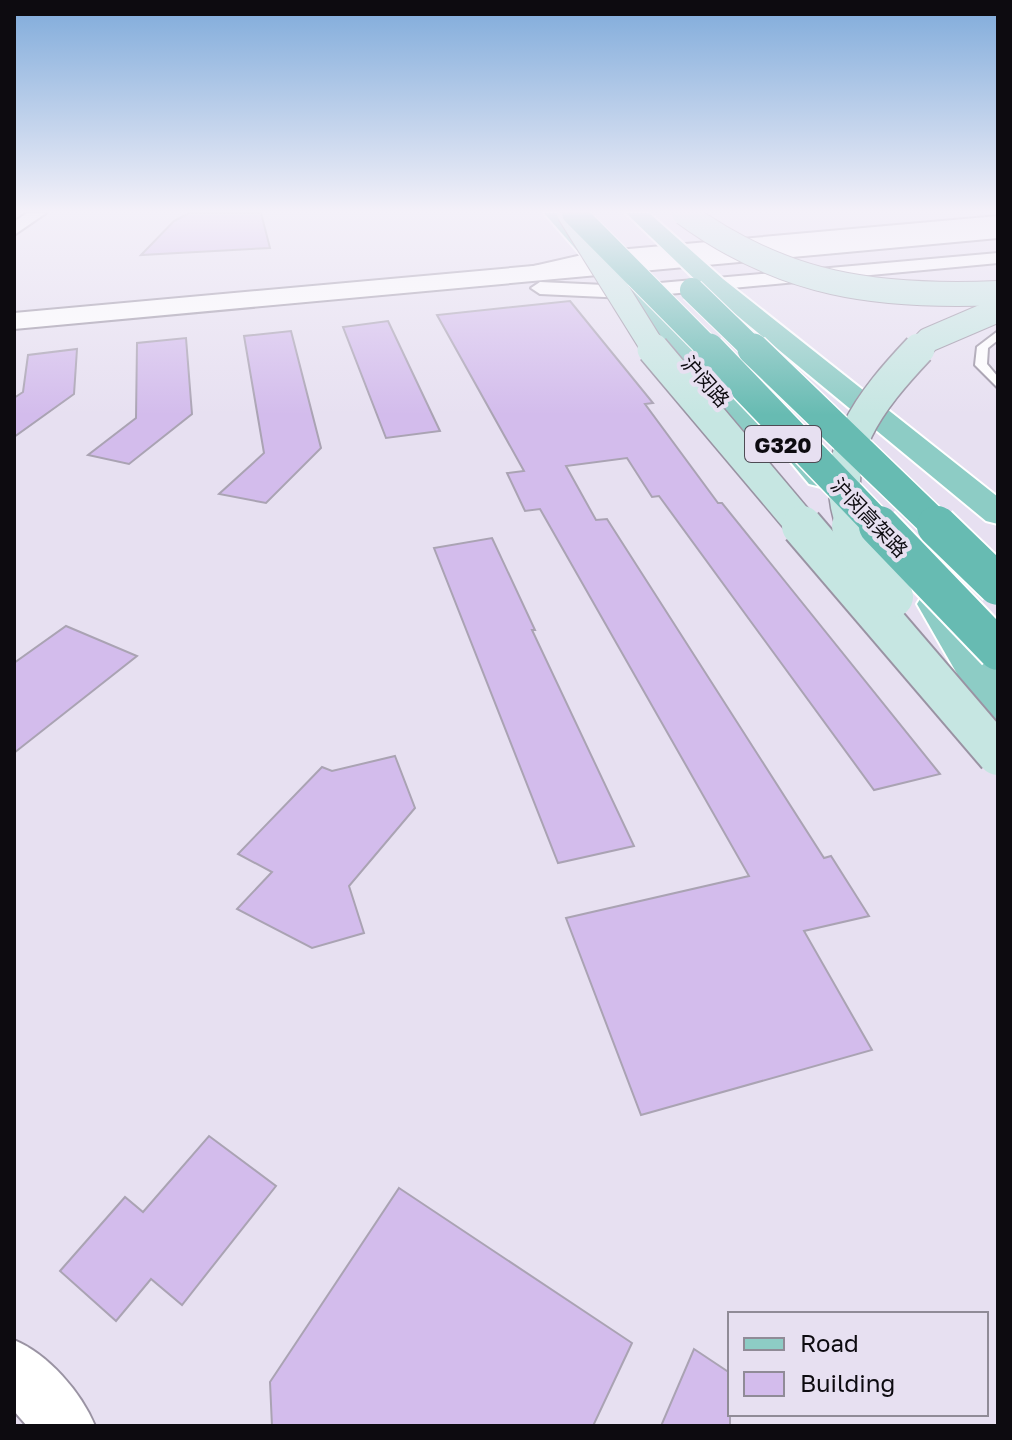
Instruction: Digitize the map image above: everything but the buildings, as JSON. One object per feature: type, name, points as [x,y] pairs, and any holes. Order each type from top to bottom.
[{"type":"highway","name":"沪闵高架路","points":[[642,280],[998,650]]},
{"type":"highway","name":"沪闵高架路","points":[[683,280],[998,585]]},
{"type":"main road","points":[[612,280],[662,363],[998,755]]},
{"type":"main road","name":"沪闵路","points":[[634,280],[746,424],[800,453],[998,671]]},
{"type":"main road","points":[[712,280],[998,514]]},
{"type":"main road","points":[[817,280],[893,293],[958,296],[998,293]]},
{"type":"main road","points":[[858,280],[910,286],[998,283]]},
{"type":"main road","points":[[998,310],[928,340],[893,377],[850,441],[843,474],[849,518],[873,576],[998,710]]},
{"type":"main road","name":"沪闵路","points":[[936,604],[998,710]]},
{"type":"street","points":[[14,321],[533,280]]},
{"type":"street","points":[[14,332],[534,280]]},
{"type":"street","points":[[14,1368],[66,1426]]},
{"type":"lane","points":[[998,334],[983,347],[981,365],[998,384]]}]
